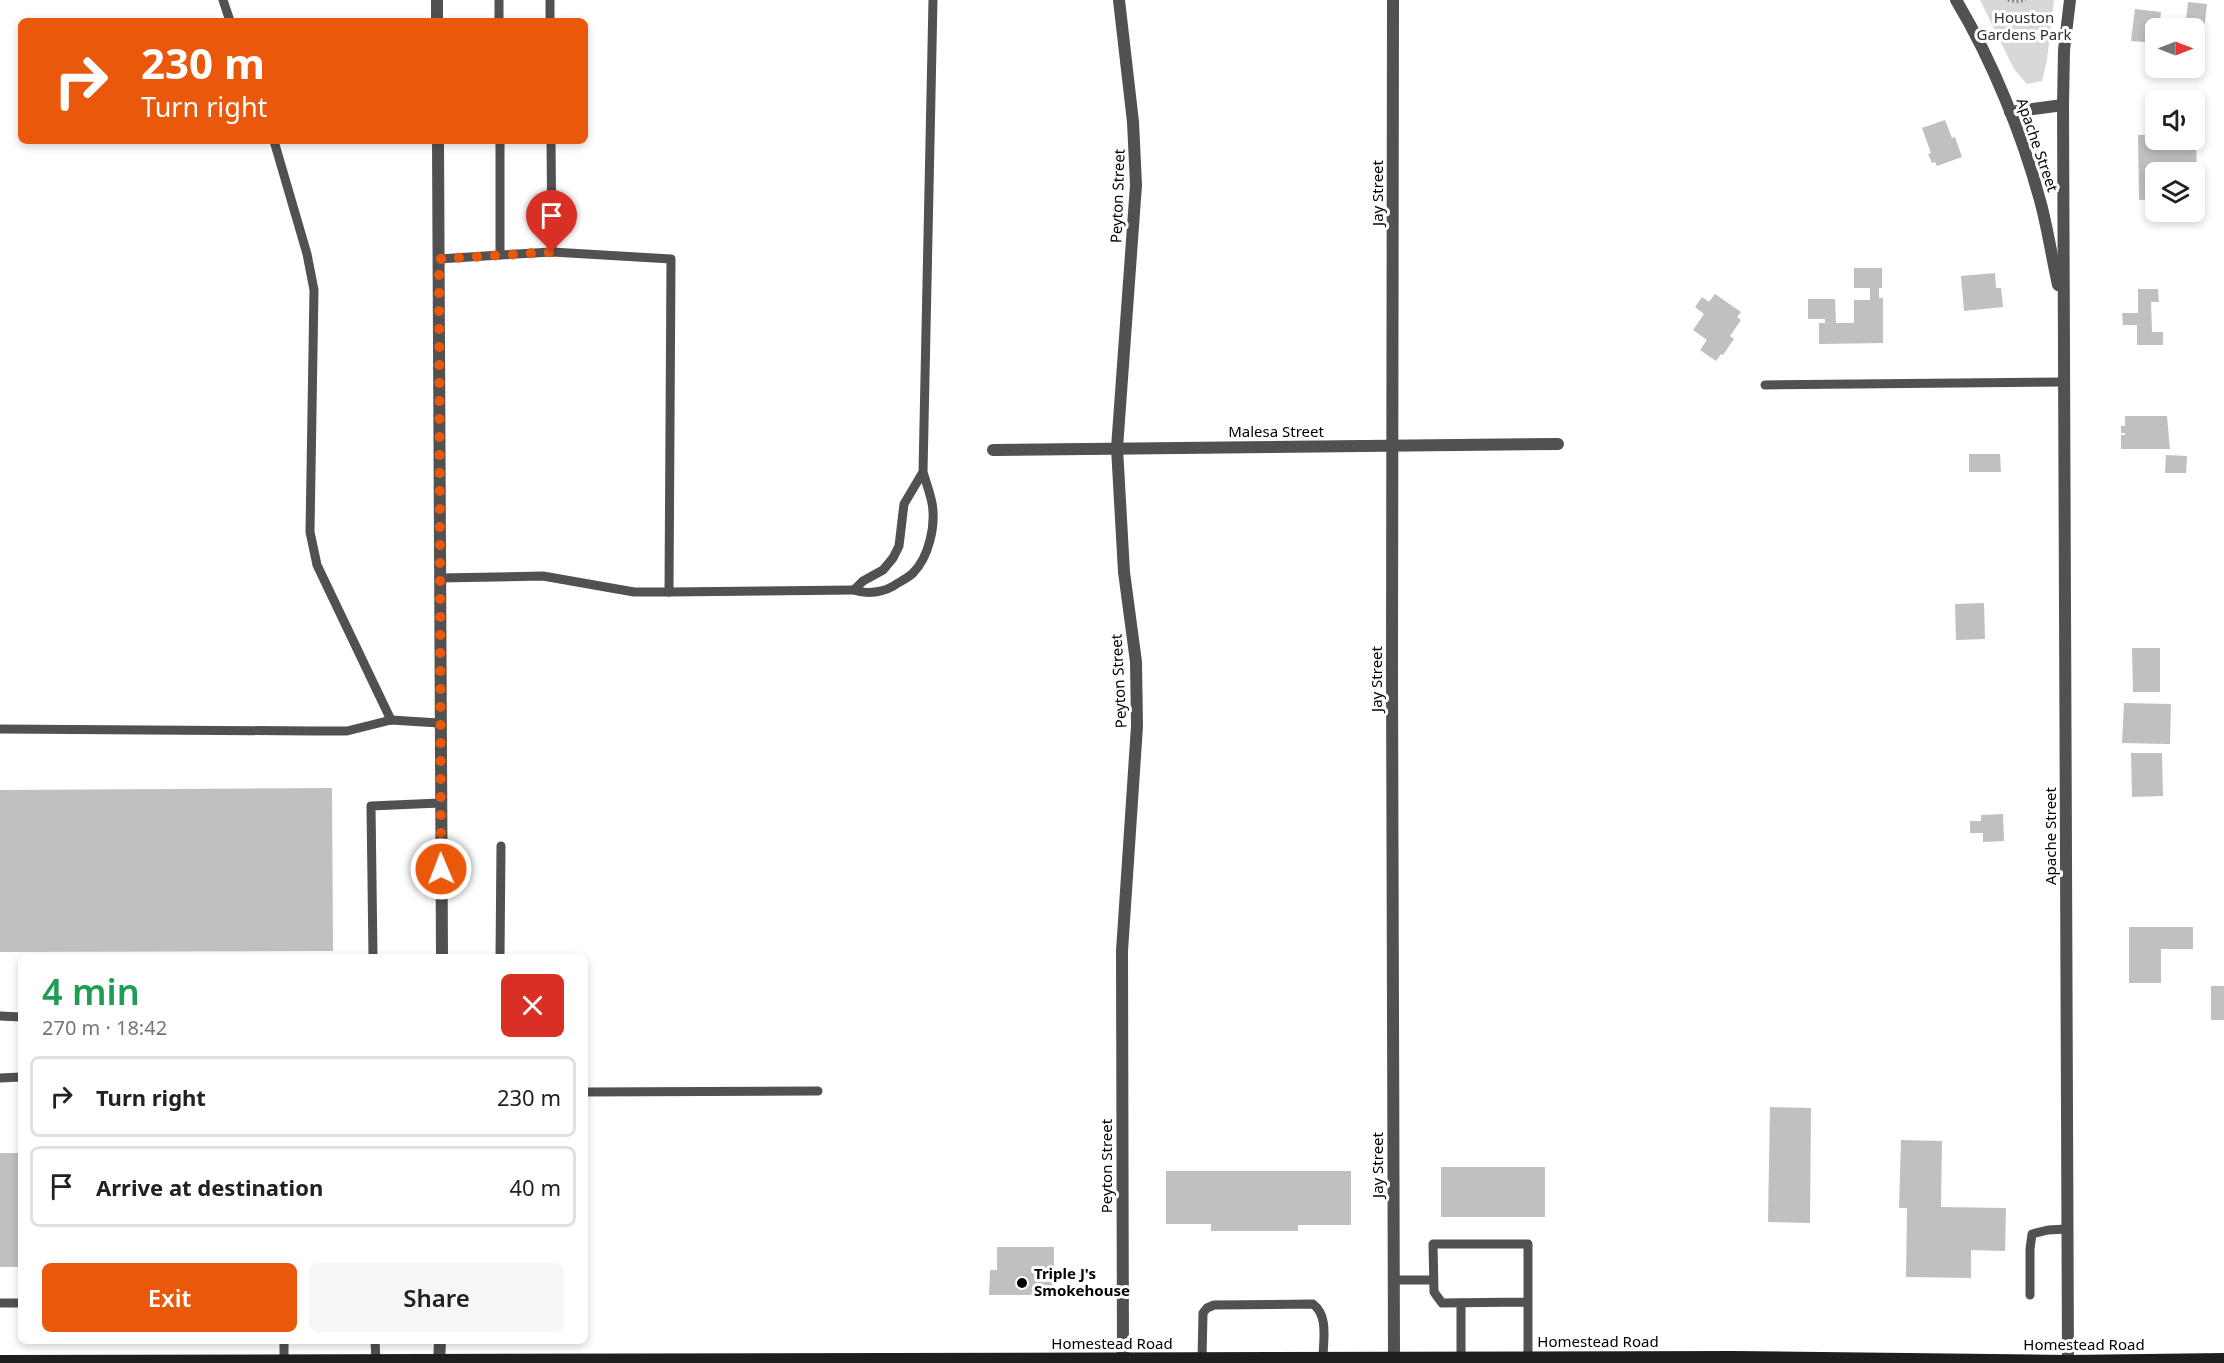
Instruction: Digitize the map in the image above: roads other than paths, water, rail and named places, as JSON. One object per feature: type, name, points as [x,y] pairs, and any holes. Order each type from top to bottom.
[{"type":"main road","name":"Homestead Road","points":[[0,1361],[1123,1361],[1202,1359],[1275,1361],[1394,1358],[1733,1357],[2068,1362],[2224,1359]]},
{"type":"street","points":[[437,0],[437,18]]},
{"type":"street","name":"Peyton Street","points":[[1119,0],[1133,122],[1136,185],[1118,448],[1124,572],[1136,662],[1137,726],[1122,951],[1123,1361]]},
{"type":"street","name":"Jay Street","points":[[1393,0],[1394,1358]]},
{"type":"street","name":"Apache Street","points":[[1956,0],[1994,72],[2010,112],[2040,202],[2064,310]]},
{"type":"street","name":"Apache Street","points":[[2068,1362],[2063,105],[2064,50],[2070,0]]},
{"type":"street","points":[[2010,112],[2063,105]]},
{"type":"street","points":[[438,144],[442,954]]},
{"type":"street","name":"Malesa Street","points":[[993,450],[1558,444]]},
{"type":"street","points":[[440,1344],[440,1361]]},
{"type":"lane","points":[[223,0],[229,18]]},
{"type":"lane","points":[[499,0],[499,18]]},
{"type":"lane","points":[[550,0],[550,18]]},
{"type":"lane","points":[[439,578],[543,576],[634,592],[854,591],[863,594],[894,586],[914,572],[929,547],[933,505],[923,472],[933,0]]},
{"type":"lane","points":[[275,144],[307,254],[314,290],[310,532],[317,565],[391,720]]},
{"type":"lane","points":[[500,144],[500,255]]},
{"type":"lane","points":[[551,144],[552,252]]},
{"type":"lane","points":[[439,259],[552,252],[671,259],[669,591]]},
{"type":"lane","points":[[1765,386],[2065,382]]},
{"type":"lane","points":[[854,591],[863,581],[883,570],[893,558],[899,546],[904,504],[923,472]]},
{"type":"lane","points":[[0,729],[315,732],[346,731],[391,720],[440,723]]},
{"type":"lane","points":[[374,954],[371,806],[440,803]]},
{"type":"lane","points":[[500,954],[501,846]]},
{"type":"lane","points":[[0,1016],[18,1017]]},
{"type":"lane","points":[[0,1078],[18,1077]]},
{"type":"lane","points":[[588,1092],[818,1091]]},
{"type":"lane","points":[[2030,1295],[2032,1234],[2067,1229]]},
{"type":"lane","points":[[1528,1302],[1442,1303],[1434,1292],[1433,1245],[1528,1244],[1528,1302],[1528,1358]]},
{"type":"lane","points":[[1394,1280],[1433,1280]]},
{"type":"lane","points":[[0,1303],[18,1303]]},
{"type":"lane","points":[[1461,1303],[1461,1358]]},
{"type":"lane","points":[[1202,1359],[1203,1313],[1207,1308],[1214,1305],[1313,1304],[1323,1316],[1323,1359]]},
{"type":"lane","points":[[284,1344],[284,1361]]},
{"type":"lane","points":[[375,1344],[376,1360]]},
{"type":"place","name":"Triple J's Smokehouse","points":[[1022,1283]]},
{"type":"park label","name":"Houston Gardens Park","points":[[2024,26]]}]
